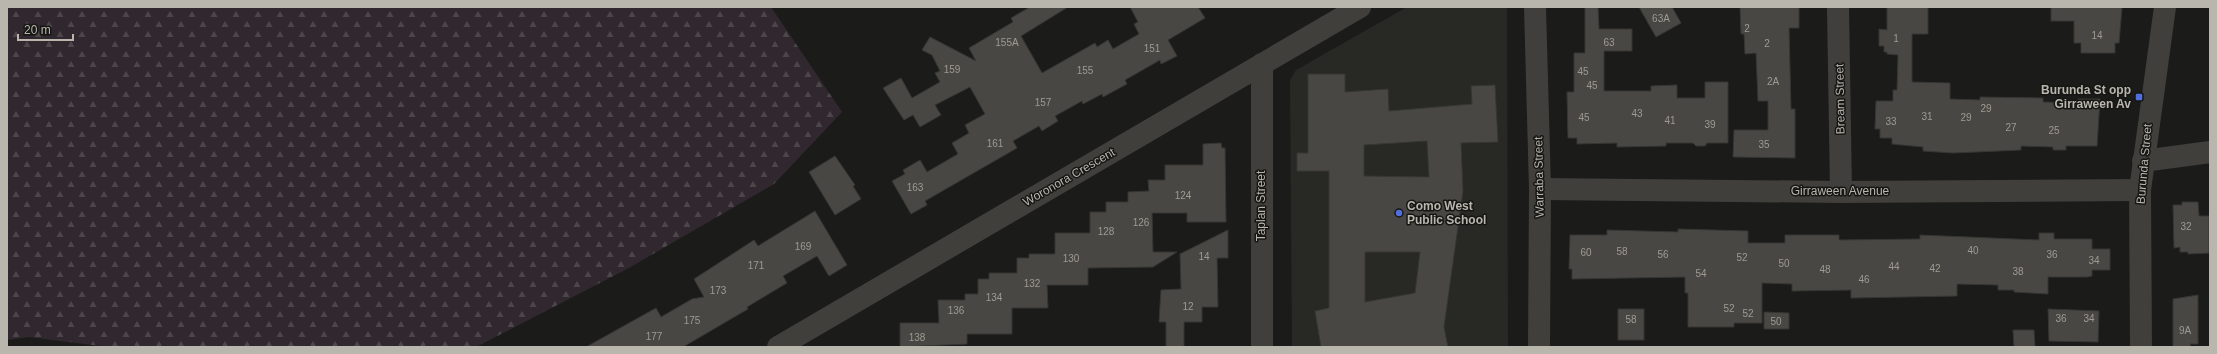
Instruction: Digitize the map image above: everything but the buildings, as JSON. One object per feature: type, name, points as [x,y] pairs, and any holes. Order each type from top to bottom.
[{"type":"street","name":"Woronora Crescent","points":[[778,347],[1360,7]]},
{"type":"street","name":"Warraba Street","points":[[1535,7],[1540,189],[1539,347]]},
{"type":"street","name":"Bream Street","points":[[1838,7],[1841,192]]},
{"type":"street","name":"Burunda Street","points":[[2141,347],[2140,190],[2165,7]]},
{"type":"street","name":"Taplan Street","points":[[1262,64],[1262,347]]},
{"type":"street","points":[[2143,161],[2210,152]]},
{"type":"street","name":"Girraween Avenue","points":[[1540,189],[1841,192],[2140,190]]},
{"type":"shaded area","name":"Como West Public School","points":[[1407,7],[1507,7],[1508,347],[1292,347],[1290,80],[1296,70]]},
{"type":"green space","points":[[7,7],[771,7],[842,112],[774,184],[627,269],[476,347],[108,347],[29,337],[7,340]]},
{"type":"place","name":"Burunda St opp Girraween Av","points":[[2139,97]]},
{"type":"place","name":"Como West Public School","points":[[1399,213]]}]
